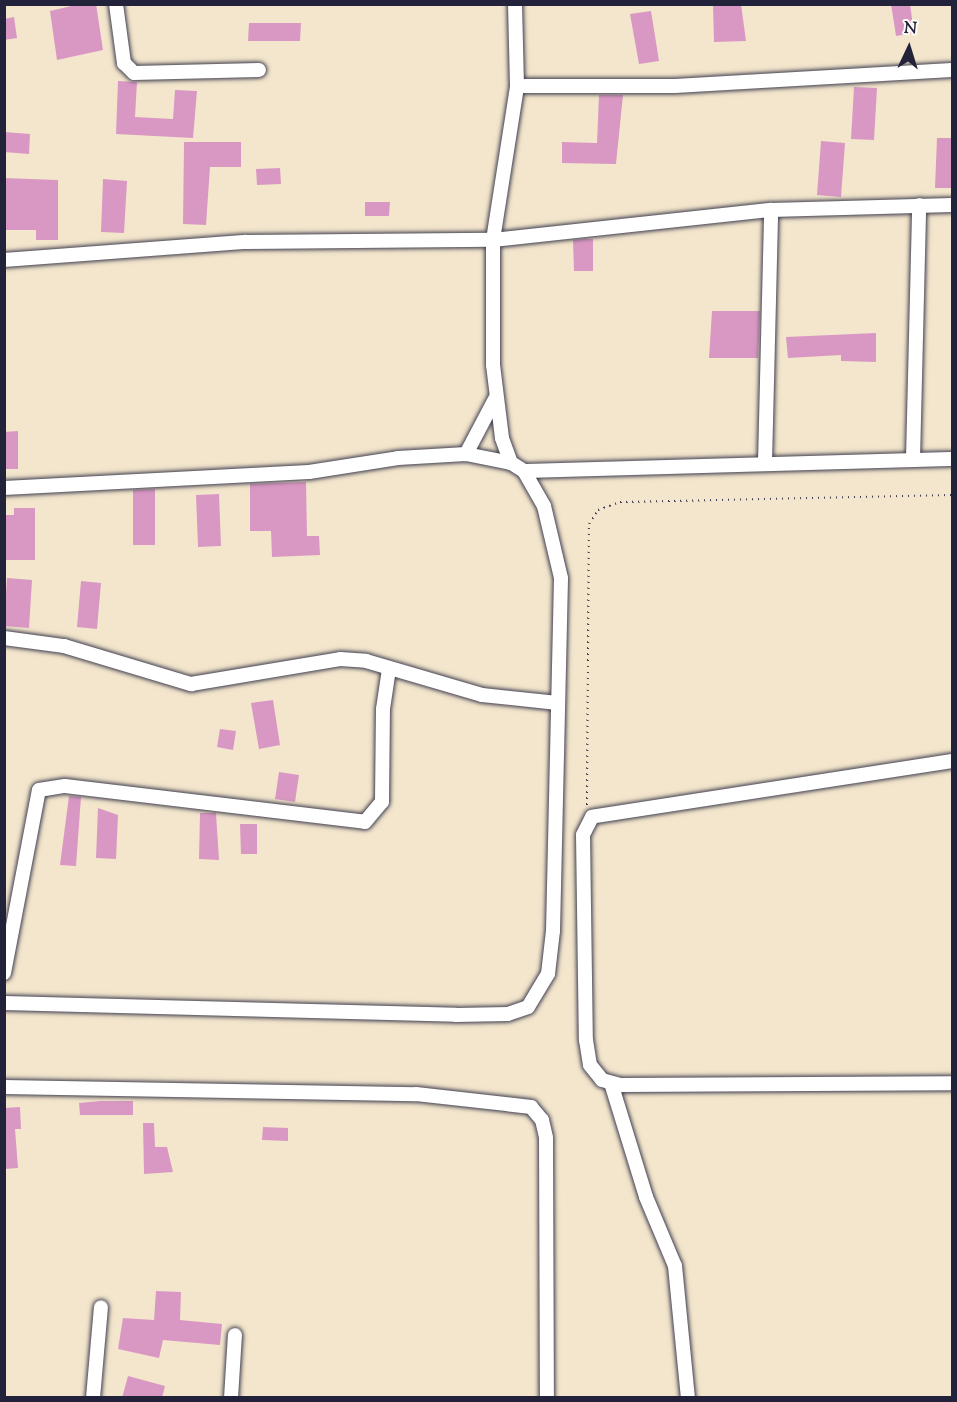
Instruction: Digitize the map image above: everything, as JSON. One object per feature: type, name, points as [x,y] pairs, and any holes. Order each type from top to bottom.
[{"type":"street","points":[[116,4],[124,63],[134,73],[260,70]]},
{"type":"street","points":[[511,463],[495,399],[494,240],[517,86],[515,4]]},
{"type":"street","points":[[517,86],[675,86],[952,70]]},
{"type":"street","points":[[913,459],[919,205]]},
{"type":"street","points":[[4,260],[246,242],[494,240],[771,210],[952,205]]},
{"type":"street","points":[[765,463],[771,210]]},
{"type":"street","points":[[466,454],[495,399]]},
{"type":"street","points":[[4,488],[309,472],[398,458],[466,454],[511,463],[524,471],[544,506],[561,578],[550,960],[539,992],[522,1011],[296,1013],[4,1003]]},
{"type":"street","points":[[524,471],[952,459]]},
{"type":"street","points":[[4,638],[64,646],[191,684],[340,659],[389,669],[482,695],[558,703]]},
{"type":"street","points":[[4,973],[39,790],[65,786],[153,800],[365,822],[382,802],[382,709],[389,669]]},
{"type":"street","points":[[688,1398],[675,1266],[646,1197],[611,1083],[590,1065],[586,1040],[587,823],[592,817],[952,761]]},
{"type":"street","points":[[611,1083],[952,1083]]},
{"type":"street","points":[[4,1087],[416,1094],[531,1107],[542,1120],[546,1138],[547,1398]]},
{"type":"street","points":[[93,1398],[101,1308]]},
{"type":"street","points":[[231,1398],[235,1335]]},
{"type":"path","points":[[587,823],[589,524],[598,510],[620,502],[952,495]]},
{"type":"building","points":[[80,4],[96,4],[103,50],[57,60],[50,11]]},
{"type":"building","points":[[713,4],[741,4],[746,41],[714,42]]},
{"type":"building","points":[[891,4],[910,4],[914,33],[896,36]]},
{"type":"building","points":[[651,11],[659,61],[639,64],[630,14]]},
{"type":"building","points":[[14,17],[17,38],[4,40],[4,19]]},
{"type":"building","points":[[249,23],[301,23],[300,41],[248,41]]},
{"type":"building","points":[[118,81],[137,82],[135,117],[173,119],[175,90],[197,91],[193,138],[116,134]]},
{"type":"building","points":[[854,87],[877,88],[874,140],[851,139]]},
{"type":"building","points":[[599,95],[623,95],[616,164],[562,163],[562,142],[597,143]]},
{"type":"building","points":[[4,132],[30,134],[29,154],[4,152]]},
{"type":"building","points":[[937,138],[952,138],[952,188],[935,188]]},
{"type":"building","points":[[821,141],[845,143],[841,197],[817,195]]},
{"type":"building","points":[[184,142],[241,142],[241,167],[210,167],[206,225],[183,224]]},
{"type":"building","points":[[280,168],[281,184],[257,185],[256,169]]},
{"type":"building","points":[[4,178],[58,180],[58,240],[36,240],[36,230],[4,230]]},
{"type":"building","points":[[103,179],[127,181],[124,233],[101,232]]},
{"type":"building","points":[[365,202],[390,202],[389,216],[365,216]]},
{"type":"building","points":[[593,239],[593,271],[574,271],[573,240]]},
{"type":"building","points":[[712,311],[760,311],[758,358],[709,358]]},
{"type":"building","points":[[876,333],[876,362],[841,361],[841,355],[788,358],[786,337]]},
{"type":"building","points":[[18,431],[18,469],[4,469],[4,432]]},
{"type":"building","points":[[306,482],[307,536],[319,536],[320,555],[272,557],[271,531],[250,531],[250,484]]},
{"type":"building","points":[[155,489],[155,545],[133,545],[133,490]]},
{"type":"building","points":[[219,494],[221,546],[198,547],[196,495]]},
{"type":"building","points":[[14,508],[35,508],[35,560],[4,560],[4,515],[14,515]]},
{"type":"building","points":[[7,578],[32,580],[29,628],[4,626]]},
{"type":"building","points":[[81,581],[101,583],[97,629],[77,627]]},
{"type":"building","points":[[273,700],[280,745],[259,749],[251,703]]},
{"type":"building","points":[[220,729],[236,731],[233,750],[217,747]]},
{"type":"building","points":[[279,772],[299,775],[295,802],[275,799]]},
{"type":"building","points":[[69,796],[81,797],[76,866],[60,865]]},
{"type":"building","points":[[98,808],[118,815],[116,859],[96,858]]},
{"type":"building","points":[[200,813],[216,813],[219,860],[199,859]]},
{"type":"building","points":[[240,824],[257,824],[257,854],[241,854]]},
{"type":"building","points":[[133,1101],[133,1115],[80,1115],[79,1103]]},
{"type":"building","points":[[20,1107],[21,1129],[15,1129],[18,1168],[4,1169],[4,1108]]},
{"type":"building","points":[[143,1123],[154,1123],[155,1147],[167,1147],[173,1172],[144,1174]]},
{"type":"building","points":[[263,1127],[288,1128],[288,1141],[262,1140]]},
{"type":"building","points":[[156,1291],[181,1292],[180,1320],[222,1324],[220,1345],[163,1340],[159,1358],[118,1349],[123,1318],[154,1320]]},
{"type":"building","points":[[128,1376],[165,1386],[162,1398],[122,1398]]}]
